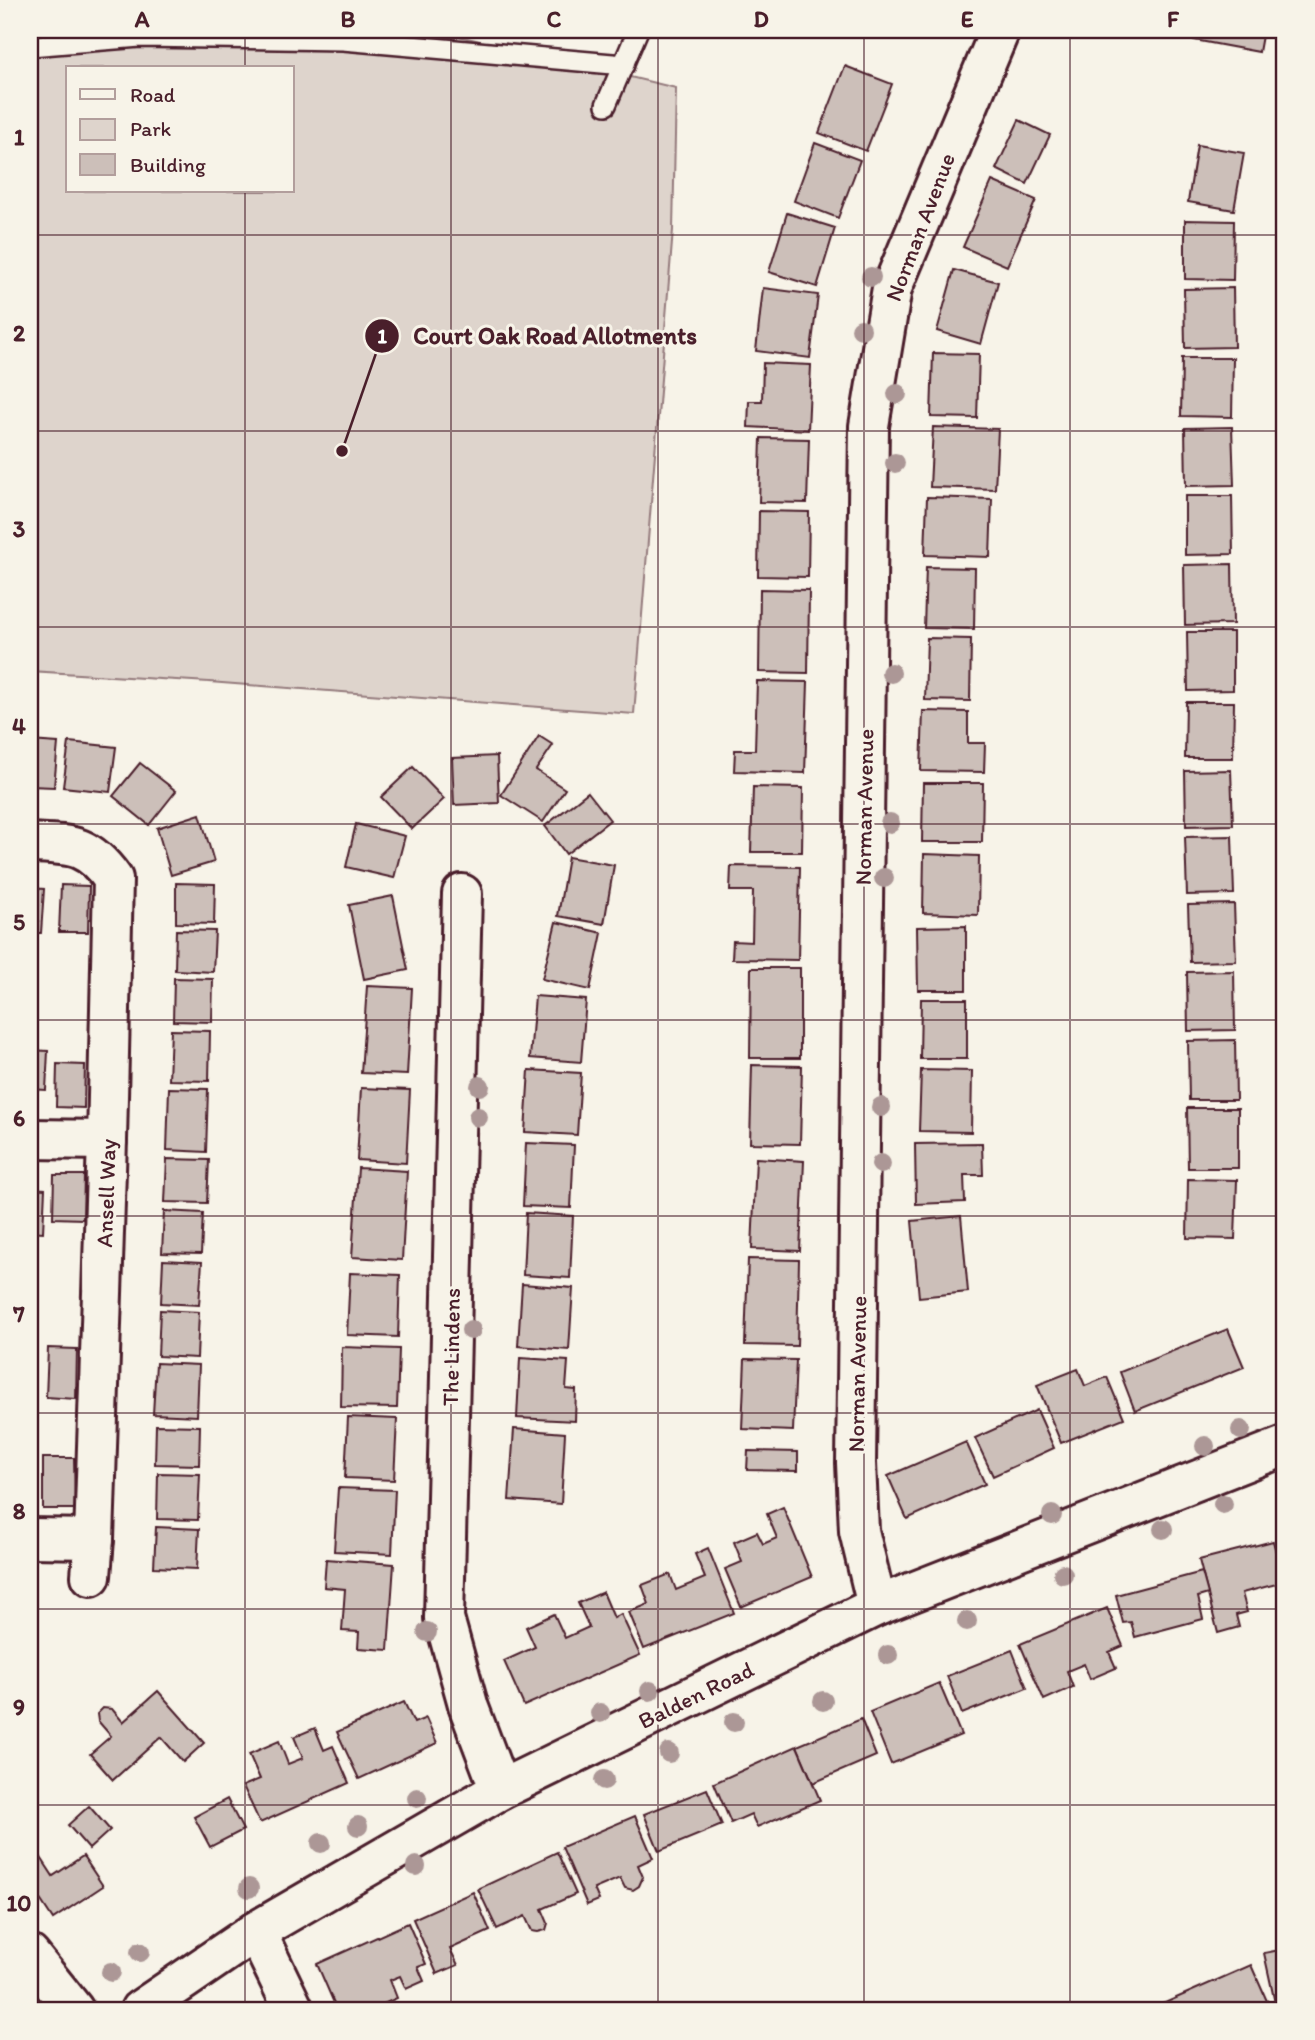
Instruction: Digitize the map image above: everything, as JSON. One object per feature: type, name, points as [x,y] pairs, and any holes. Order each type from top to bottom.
[{"type":"street","name":"Norman Avenue","points":[[877,1606],[859,1531],[856,1462],[869,426],[892,288],[1000,30]]},
{"type":"street","name":"Ansell Way","points":[[30,843],[81,848],[100,861],[113,879],[92,1557],[30,1538]]},
{"type":"street","name":"The Lindens","points":[[462,894],[444,1618],[469,1707],[500,1790]]},
{"type":"street","points":[[30,1139],[107,1140]]},
{"type":"street","name":"Balden Road","points":[[140,2010],[256,1931],[500,1790],[877,1606],[1285,1446]]},
{"type":"street","points":[[256,1931],[294,2010]]},
{"type":"street","points":[[33,1966],[74,2010]]},
{"type":"lane","points":[[606,106],[638,30]]},
{"type":"lane","points":[[30,46],[140,37],[343,40],[624,65]]},
{"type":"green space","points":[[129,30],[434,30],[676,88],[673,230],[634,714],[30,671],[30,38]]},
{"type":"building","points":[[1141,30],[1263,30],[1259,52]]},
{"type":"building","points":[[845,66],[892,84],[866,151],[819,133]]},
{"type":"building","points":[[1019,120],[1050,135],[1027,184],[996,169]]},
{"type":"building","points":[[815,143],[860,160],[838,218],[794,201]]},
{"type":"building","points":[[1197,145],[1244,153],[1234,210],[1188,202]]},
{"type":"building","points":[[992,181],[1036,200],[1007,266],[963,247]]},
{"type":"building","points":[[787,213],[835,228],[817,287],[769,272]]},
{"type":"building","points":[[1185,220],[1234,221],[1233,280],[1185,279]]},
{"type":"building","points":[[954,270],[998,282],[981,344],[937,331]]},
{"type":"building","points":[[763,288],[818,295],[810,358],[756,351]]},
{"type":"building","points":[[1233,288],[1234,347],[1185,348],[1184,289]]},
{"type":"building","points":[[933,353],[979,354],[977,418],[931,417]]},
{"type":"building","points":[[1182,358],[1233,358],[1232,417],[1181,416]]},
{"type":"building","points":[[763,363],[811,365],[808,430],[748,427],[749,401],[762,401]]},
{"type":"building","points":[[933,427],[998,429],[995,489],[930,487]]},
{"type":"building","points":[[1232,427],[1234,485],[1186,486],[1185,428]]},
{"type":"building","points":[[761,438],[809,439],[807,503],[759,502]]},
{"type":"building","points":[[1185,496],[1232,496],[1233,554],[1185,555]]},
{"type":"building","points":[[927,497],[992,499],[990,557],[925,555]]},
{"type":"building","points":[[759,511],[809,512],[808,577],[758,576]]},
{"type":"building","points":[[1232,564],[1233,624],[1185,625],[1184,565]]},
{"type":"building","points":[[926,567],[975,568],[974,629],[924,628]]},
{"type":"building","points":[[760,589],[809,590],[808,673],[759,672]]},
{"type":"building","points":[[1187,632],[1233,632],[1233,690],[1188,691]]},
{"type":"building","points":[[927,638],[971,639],[970,701],[925,700]]},
{"type":"building","points":[[757,681],[808,682],[805,773],[734,771],[735,750],[755,750]]},
{"type":"building","points":[[1186,702],[1234,702],[1233,758],[1185,758]]},
{"type":"building","points":[[923,711],[968,712],[968,743],[985,743],[984,772],[921,771]]},
{"type":"building","points":[[539,736],[553,745],[536,770],[565,789],[543,822],[501,795]]},
{"type":"building","points":[[30,741],[58,743],[54,787],[30,786]]},
{"type":"building","points":[[69,742],[116,747],[110,792],[63,787]]},
{"type":"building","points":[[497,756],[499,803],[454,805],[452,758]]},
{"type":"building","points":[[140,763],[176,791],[149,825],[113,796]]},
{"type":"building","points":[[413,767],[444,799],[412,829],[381,797]]},
{"type":"building","points":[[1231,770],[1233,825],[1186,826],[1185,771]]},
{"type":"building","points":[[923,783],[983,783],[982,842],[922,842]]},
{"type":"building","points":[[753,787],[803,788],[802,852],[751,852]]},
{"type":"building","points":[[588,792],[610,820],[566,854],[545,826]]},
{"type":"building","points":[[200,814],[214,862],[171,875],[157,828]]},
{"type":"building","points":[[356,824],[405,836],[394,878],[346,867]]},
{"type":"building","points":[[1232,836],[1234,894],[1187,895],[1185,837]]},
{"type":"building","points":[[924,854],[979,856],[978,915],[923,913]]},
{"type":"building","points":[[568,857],[614,865],[604,924],[558,916]]},
{"type":"building","points":[[731,866],[800,867],[798,960],[732,959],[733,941],[752,942],[753,891],[730,891]]},
{"type":"building","points":[[176,883],[215,884],[214,924],[176,923]]},
{"type":"building","points":[[61,885],[89,886],[88,932],[59,932]]},
{"type":"building","points":[[30,888],[44,889],[41,933],[30,933]]},
{"type":"building","points":[[393,896],[408,970],[364,979],[349,905]]},
{"type":"building","points":[[1234,904],[1236,961],[1190,962],[1188,905]]},
{"type":"building","points":[[556,922],[602,933],[590,990],[542,979]]},
{"type":"building","points":[[966,926],[966,990],[918,990],[917,927]]},
{"type":"building","points":[[176,930],[215,931],[213,972],[175,970]]},
{"type":"building","points":[[751,968],[800,968],[800,1058],[750,1058]]},
{"type":"building","points":[[1234,971],[1235,1030],[1188,1031],[1187,972]]},
{"type":"building","points":[[174,978],[213,979],[212,1022],[173,1021]]},
{"type":"building","points":[[367,986],[412,988],[407,1075],[361,1073]]},
{"type":"building","points":[[535,996],[586,1000],[581,1062],[530,1058]]},
{"type":"building","points":[[921,999],[967,999],[967,1059],[920,1059]]},
{"type":"building","points":[[171,1030],[210,1031],[209,1081],[169,1080]]},
{"type":"building","points":[[1235,1040],[1236,1100],[1189,1100],[1188,1041]]},
{"type":"building","points":[[30,1050],[48,1051],[46,1090],[30,1089]]},
{"type":"building","points":[[57,1064],[85,1065],[84,1108],[56,1107]]},
{"type":"building","points":[[752,1065],[802,1066],[800,1144],[750,1143]]},
{"type":"building","points":[[529,1070],[581,1073],[577,1135],[525,1132]]},
{"type":"building","points":[[921,1070],[972,1071],[971,1132],[919,1131]]},
{"type":"building","points":[[169,1088],[208,1089],[206,1152],[167,1150]]},
{"type":"building","points":[[361,1088],[410,1090],[406,1163],[357,1160]]},
{"type":"building","points":[[1187,1108],[1238,1108],[1238,1168],[1188,1168]]},
{"type":"building","points":[[526,1143],[574,1145],[571,1208],[523,1206]]},
{"type":"building","points":[[982,1143],[983,1175],[964,1175],[965,1202],[916,1204],[915,1144]]},
{"type":"building","points":[[756,1158],[804,1161],[800,1251],[752,1249]]},
{"type":"building","points":[[167,1159],[209,1160],[207,1203],[165,1202]]},
{"type":"building","points":[[358,1168],[407,1171],[402,1260],[352,1257]]},
{"type":"building","points":[[54,1175],[84,1175],[83,1219],[53,1218]]},
{"type":"building","points":[[1188,1179],[1237,1180],[1235,1239],[1187,1238]]},
{"type":"building","points":[[30,1188],[45,1189],[43,1232],[30,1231]]},
{"type":"building","points":[[164,1211],[203,1213],[201,1254],[162,1253]]},
{"type":"building","points":[[526,1213],[573,1216],[570,1278],[523,1275]]},
{"type":"building","points":[[961,1216],[968,1292],[919,1297],[912,1221]]},
{"type":"building","points":[[748,1259],[799,1260],[797,1346],[745,1345]]},
{"type":"building","points":[[163,1260],[202,1262],[199,1305],[161,1303]]},
{"type":"building","points":[[350,1273],[400,1275],[398,1337],[347,1335]]},
{"type":"building","points":[[522,1284],[573,1288],[569,1350],[518,1346]]},
{"type":"building","points":[[160,1310],[199,1312],[197,1358],[158,1356]]},
{"type":"building","points":[[1228,1329],[1244,1367],[1135,1411],[1120,1372]]},
{"type":"building","points":[[342,1347],[399,1349],[397,1408],[341,1407]]},
{"type":"building","points":[[48,1348],[77,1349],[76,1399],[46,1397]]},
{"type":"building","points":[[520,1358],[568,1361],[566,1389],[576,1390],[575,1421],[517,1418]]},
{"type":"building","points":[[745,1359],[796,1360],[793,1431],[742,1429]]},
{"type":"building","points":[[156,1363],[199,1365],[197,1416],[153,1414]]},
{"type":"building","points":[[1078,1369],[1085,1386],[1107,1377],[1124,1418],[1061,1443],[1037,1385]]},
{"type":"building","points":[[1037,1410],[1054,1448],[993,1476],[975,1438]]},
{"type":"building","points":[[348,1417],[397,1419],[394,1480],[345,1478]]},
{"type":"building","points":[[156,1425],[200,1426],[199,1465],[155,1464]]},
{"type":"building","points":[[514,1429],[565,1433],[561,1504],[509,1500]]},
{"type":"building","points":[[966,1442],[985,1484],[907,1519],[888,1476]]},
{"type":"building","points":[[748,1451],[798,1452],[798,1471],[747,1470]]},
{"type":"building","points":[[43,1458],[74,1458],[75,1509],[43,1509]]},
{"type":"building","points":[[30,1460],[36,1460],[34,1507],[30,1507]]},
{"type":"building","points":[[158,1473],[200,1474],[198,1520],[157,1519]]},
{"type":"building","points":[[338,1488],[395,1490],[392,1554],[334,1551]]},
{"type":"building","points":[[783,1507],[812,1577],[741,1607],[725,1569],[742,1562],[734,1542],[757,1532],[763,1544],[777,1538],[767,1514]]},
{"type":"building","points":[[156,1527],[199,1529],[197,1569],[154,1567]]},
{"type":"building","points":[[1273,1541],[1284,1582],[1242,1593],[1247,1612],[1236,1615],[1239,1627],[1218,1633],[1199,1560]]},
{"type":"building","points":[[708,1548],[734,1613],[644,1649],[629,1612],[649,1604],[642,1585],[670,1574],[676,1590],[705,1578],[695,1554]]},
{"type":"building","points":[[326,1559],[394,1564],[388,1650],[358,1648],[359,1632],[342,1631],[345,1589],[324,1587]]},
{"type":"building","points":[[1202,1572],[1208,1594],[1198,1597],[1203,1619],[1135,1637],[1131,1622],[1123,1623],[1116,1595]]},
{"type":"building","points":[[603,1592],[614,1618],[621,1614],[640,1655],[524,1706],[504,1661],[535,1647],[526,1627],[554,1614],[565,1638],[589,1627],[578,1603]]},
{"type":"building","points":[[1107,1608],[1123,1646],[1109,1652],[1116,1668],[1090,1679],[1084,1664],[1067,1671],[1073,1687],[1044,1700],[1020,1644]]},
{"type":"building","points":[[1012,1650],[1027,1688],[962,1714],[947,1676]]},
{"type":"building","points":[[939,1683],[961,1735],[891,1764],[870,1712]]},
{"type":"building","points":[[158,1691],[204,1743],[183,1762],[161,1737],[113,1780],[90,1754],[111,1736],[98,1721],[97,1714],[103,1708],[112,1709],[123,1722]]},
{"type":"building","points":[[404,1702],[414,1723],[426,1718],[437,1743],[359,1779],[337,1732]]},
{"type":"building","points":[[861,1719],[876,1756],[813,1783],[797,1746]]},
{"type":"building","points":[[315,1728],[324,1750],[333,1746],[349,1783],[260,1823],[243,1786],[260,1779],[249,1754],[279,1741],[288,1764],[303,1758],[294,1737]]},
{"type":"building","points":[[797,1746],[820,1800],[757,1827],[751,1814],[731,1823],[714,1783]]},
{"type":"building","points":[[707,1789],[722,1825],[659,1851],[644,1814]]},
{"type":"building","points":[[227,1799],[243,1830],[210,1847],[194,1817]]},
{"type":"building","points":[[89,1806],[110,1830],[89,1849],[68,1825]]},
{"type":"building","points":[[635,1816],[653,1858],[638,1865],[643,1877],[639,1886],[633,1890],[625,1888],[620,1878],[594,1889],[599,1900],[587,1905],[562,1847]]},
{"type":"building","points":[[557,1852],[576,1894],[542,1909],[548,1923],[546,1930],[532,1931],[525,1916],[497,1929],[478,1889]]},
{"type":"building","points":[[38,1853],[53,1876],[83,1856],[103,1886],[53,1919],[30,1884],[30,1859]]},
{"type":"building","points":[[473,1892],[490,1931],[450,1949],[458,1965],[437,1974],[413,1919]]},
{"type":"building","points":[[408,1923],[426,1964],[418,1967],[424,1981],[406,1989],[400,1976],[390,1980],[397,1998],[370,2010],[337,2010],[317,1964]]},
{"type":"building","points":[[1285,1949],[1285,2001],[1275,2003],[1264,1953]]},
{"type":"building","points":[[1251,1965],[1271,2010],[1149,2010]]},
{"type":"place","name":"Court Oak Road Allotments","points":[[342,451]]}]
